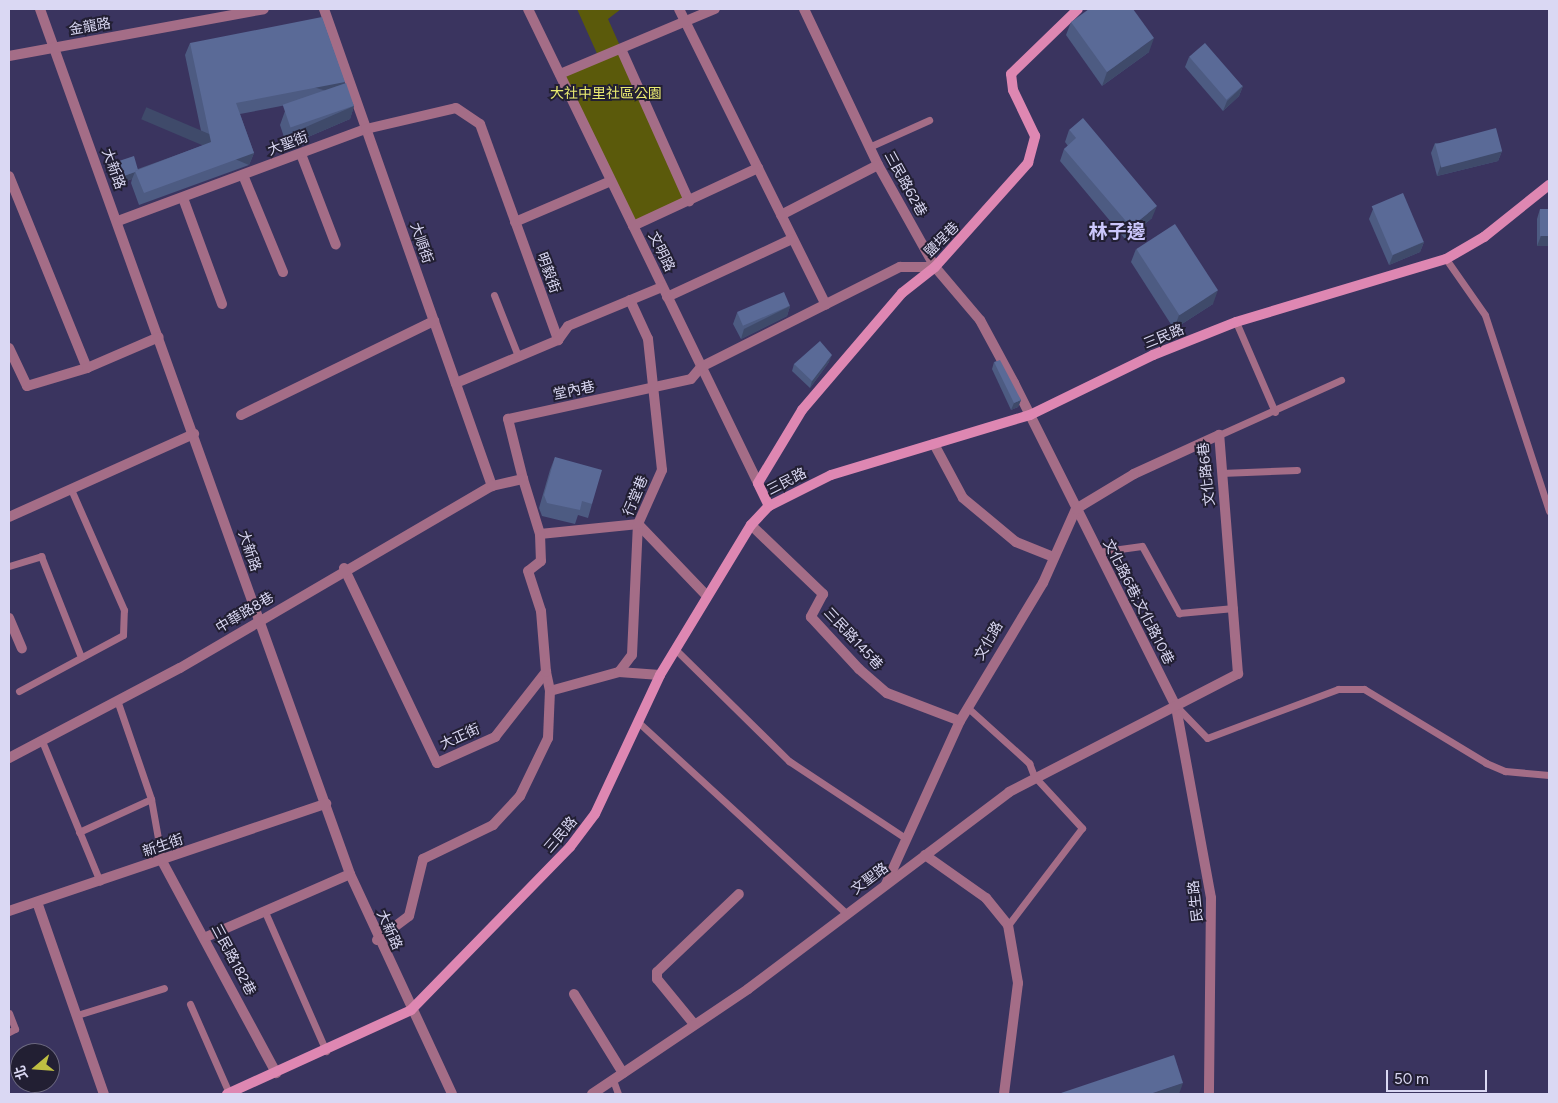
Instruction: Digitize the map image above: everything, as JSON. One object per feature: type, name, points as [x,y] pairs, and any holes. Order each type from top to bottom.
[{"type":"main road","name":"鹽埕巷","points":[[758,483],[802,410],[902,293],[935,267],[1028,163],[1035,136],[1013,90],[1012,74],[1078,9]]},
{"type":"main road","name":"三民路","points":[[228,1094],[326,1051],[411,1010],[582,833],[660,674],[751,525],[769,506],[831,475],[1030,415],[1154,355],[1236,322],[1446,259],[1484,237],[1549,185]]},
{"type":"main road","name":"文明路","points":[[758,483],[769,506]]},
{"type":"street","name":"大新路","points":[[40,9],[118,221],[350,874],[378,940],[452,1094]]},
{"type":"street","name":"金龍路","points":[[9,56],[264,9]]},
{"type":"street","name":"大順街","points":[[324,9],[492,486]]},
{"type":"street","name":"文明路","points":[[528,9],[758,483]]},
{"type":"street","points":[[679,9],[826,305]]},
{"type":"street","points":[[560,74],[715,9]]},
{"type":"street","name":"三民路62巷","points":[[804,9],[878,165],[935,267],[980,320],[1030,415]]},
{"type":"street","points":[[621,49],[688,200]]},
{"type":"street","name":"大聖街","points":[[118,221],[366,129],[456,108],[468,116]]},
{"type":"street","name":"明毅街","points":[[468,116],[480,124],[558,340]]},
{"type":"street","points":[[301,154],[336,245]]},
{"type":"street","points":[[781,214],[878,165]]},
{"type":"street","points":[[633,226],[758,168]]},
{"type":"street","points":[[9,176],[87,368]]},
{"type":"street","points":[[243,176],[283,272]]},
{"type":"street","points":[[515,222],[611,181]]},
{"type":"street","points":[[183,198],[222,304]]},
{"type":"street","points":[[667,297],[792,239]]},
{"type":"street","name":"堂內巷","points":[[523,479],[508,419],[692,379],[701,367],[900,267],[935,267]]},
{"type":"street","points":[[456,383],[558,340],[568,326],[662,287]]},
{"type":"street","name":"行堂巷","points":[[619,672],[632,655],[638,524],[662,470],[648,339],[630,300]]},
{"type":"street","points":[[241,415],[434,321]]},
{"type":"street","points":[[9,348],[27,386],[87,368],[159,337]]},
{"type":"street","points":[[1030,415],[1076,509]]},
{"type":"street","points":[[9,517],[194,434]]},
{"type":"street","name":"文化路6巷","points":[[1076,509],[1134,474],[1219,435],[1238,674],[1176,707]]},
{"type":"street","points":[[934,444],[963,498],[1016,542],[1054,557]]},
{"type":"street","points":[[378,940],[409,916],[423,859],[493,825],[520,796],[548,738],[550,691],[546,672],[541,611],[528,571],[541,561],[540,534],[523,479]]},
{"type":"street","name":"中華路8巷","points":[[9,758],[260,621],[344,568],[492,486],[523,479]]},
{"type":"street","name":"文化路6巷;文化路10巷","points":[[1076,509],[1176,707]]},
{"type":"street","name":"文化路","points":[[886,885],[960,721],[1043,584],[1076,509]]},
{"type":"street","points":[[540,534],[638,524],[707,596]]},
{"type":"street","name":"三民路145巷","points":[[751,525],[823,594],[811,618],[859,669],[887,693],[960,721]]},
{"type":"street","name":"大正街","points":[[344,568],[437,762],[495,737],[546,672]]},
{"type":"street","points":[[9,618],[22,648]]},
{"type":"street","points":[[550,691],[619,672],[660,674]]},
{"type":"street","name":"文聖路","points":[[592,1094],[694,1024],[847,914],[1034,776],[1176,707]]},
{"type":"street","name":"民生路","points":[[1176,707],[1211,898],[1209,1094]]},
{"type":"street","name":"新生街","points":[[9,911],[100,882],[326,804]]},
{"type":"street","points":[[925,855],[986,898],[1008,925],[1018,983],[1004,1094]]},
{"type":"street","name":"三民路182巷","points":[[162,861],[206,937],[276,1073]]},
{"type":"street","points":[[206,937],[350,874]]},
{"type":"street","points":[[694,1024],[656,976],[739,894]]},
{"type":"street","points":[[36,902],[104,1094]]},
{"type":"street","points":[[574,994],[624,1072]]},
{"type":"lane","points":[[869,146],[929,120]]},
{"type":"lane","points":[[1446,259],[1485,316],[1549,511]]},
{"type":"lane","points":[[494,295],[518,356]]},
{"type":"lane","points":[[1236,322],[1275,412]]},
{"type":"lane","points":[[1219,435],[1275,412],[1341,380]]},
{"type":"lane","points":[[1221,474],[1297,470]]},
{"type":"lane","points":[[19,691],[124,635],[124,610],[71,489]]},
{"type":"lane","points":[[1098,552],[1142,546],[1179,613],[1234,608]]},
{"type":"lane","points":[[9,566],[41,556],[81,657]]},
{"type":"lane","points":[[675,649],[789,761],[907,838]]},
{"type":"lane","points":[[1176,707],[1207,738],[1338,689],[1364,689],[1486,763],[1504,771],[1549,774]]},
{"type":"lane","points":[[117,700],[151,799],[162,861]]},
{"type":"lane","points":[[968,707],[1029,763],[1034,776],[1082,828],[1008,925]]},
{"type":"lane","points":[[637,722],[847,914]]},
{"type":"lane","points":[[42,740],[100,882]]},
{"type":"lane","points":[[79,832],[151,799]]},
{"type":"lane","points":[[265,912],[326,1051]]},
{"type":"lane","points":[[77,1016],[164,988]]},
{"type":"lane","points":[[190,1004],[228,1094]]},
{"type":"lane","points":[[9,1014],[15,1029],[9,1032]]},
{"type":"lane","points":[[613,1080],[618,1094]]},
{"type":"green space","name":"大社中里社區公園","points":[[577,9],[621,9],[608,19],[689,201],[633,226],[560,74],[599,58]]},
{"type":"building","points":[[1089,9],[1133,9],[1154,38],[1107,72],[1071,22]]},
{"type":"building","points":[[322,17],[345,82],[236,103],[254,153],[144,193],[135,171],[211,142],[190,43]]},
{"type":"building","points":[[1205,43],[1242,86],[1227,100],[1189,57]]},
{"type":"building","points":[[346,83],[354,106],[290,128],[283,105]]},
{"type":"building","points":[[1083,118],[1157,206],[1131,227],[1064,149],[1076,138],[1069,130]]},
{"type":"building","points":[[1496,128],[1502,151],[1441,167],[1435,144]]},
{"type":"building","points":[[134,156],[138,170],[121,177],[116,162]]},
{"type":"building","points":[[1403,193],[1424,242],[1392,255],[1372,206]]},
{"type":"building","points":[[1540,209],[1549,209],[1549,236],[1540,236]]},
{"type":"building","points":[[1175,224],[1218,290],[1179,315],[1136,249]]},
{"type":"building","points":[[784,292],[790,306],[743,326],[737,312]]},
{"type":"building","points":[[820,341],[832,355],[812,381],[794,364]]},
{"type":"building","points":[[1000,360],[1021,400],[1014,403],[994,362]]},
{"type":"building","points":[[555,457],[602,470],[592,504],[582,501],[580,510],[547,503],[544,495]]},
{"type":"building","points":[[1174,1055],[1183,1083],[1150,1094],[1058,1094]]},
{"type":"district","name":"林子邊","points":[[1117,232]]}]
